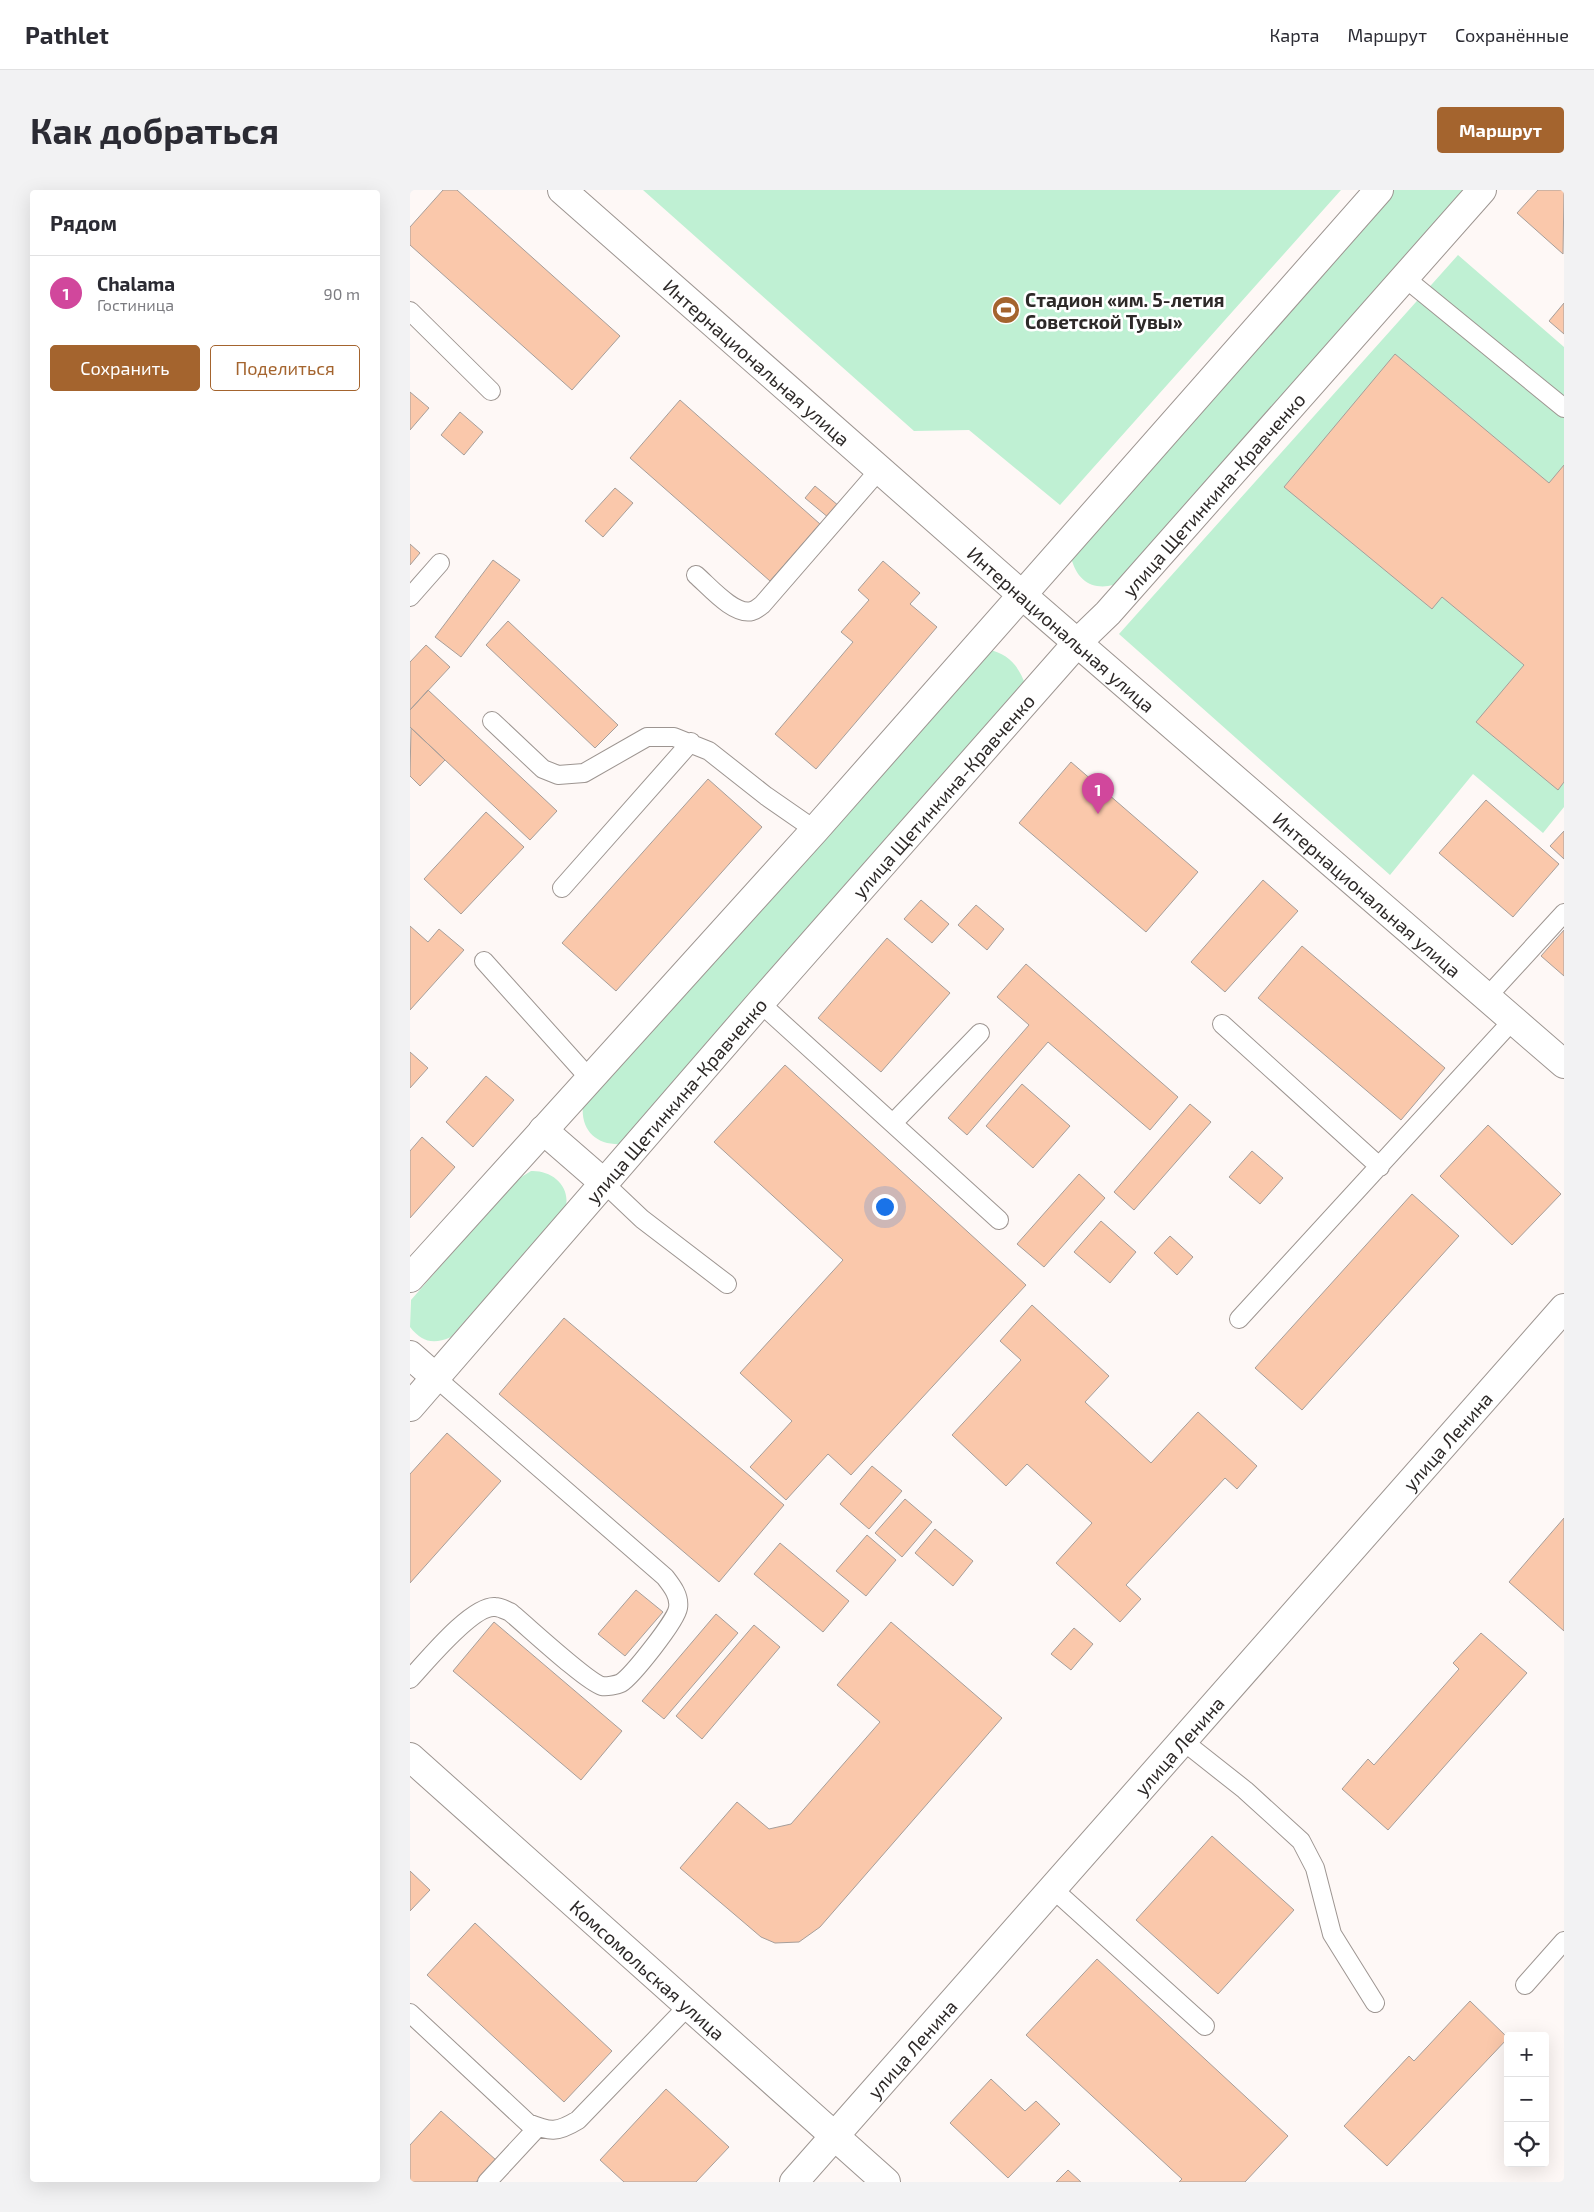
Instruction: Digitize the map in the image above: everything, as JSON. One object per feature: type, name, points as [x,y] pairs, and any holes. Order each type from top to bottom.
[{"type":"street","name":"Интернациональная улица","points":[[562,190],[1022,594],[1564,1064]]},
{"type":"street","points":[[410,1278],[815,830],[1379,190]]},
{"type":"street","name":"улица Щетинкина-Кравченко","points":[[410,1407],[760,1003],[1078,642],[1108,613],[1482,190]]},
{"type":"street","points":[[543,1130],[604,1183]]},
{"type":"street","name":"улица Ленина","points":[[794,2182],[1564,1308]]},
{"type":"street","points":[[410,1355],[435,1377]]},
{"type":"street","name":"Комсомольская улица","points":[[410,1757],[886,2182]]},
{"type":"lane","points":[[1405,278],[1564,408]]},
{"type":"lane","points":[[410,311],[491,391]]},
{"type":"lane","points":[[696,575],[730,605],[742,611],[753,611],[762,605],[880,469]]},
{"type":"lane","points":[[410,597],[440,563]]},
{"type":"lane","points":[[492,721],[543,768],[558,775],[584,773],[622,749],[647,737],[674,737],[691,742],[709,752],[766,796],[815,830]]},
{"type":"lane","points":[[562,888],[691,742]]},
{"type":"lane","points":[[1487,997],[1564,913]]},
{"type":"lane","points":[[484,961],[590,1079]]},
{"type":"lane","points":[[760,1003],[999,1220]]},
{"type":"lane","points":[[1238,1319],[1380,1167],[1513,1020]]},
{"type":"lane","points":[[1222,1024],[1380,1167]]},
{"type":"lane","points":[[892,1123],[980,1033]]},
{"type":"lane","points":[[604,1183],[642,1219],[728,1284]]},
{"type":"lane","points":[[410,1679],[464,1621],[477,1612],[494,1607],[510,1612],[587,1677],[602,1686],[619,1684],[631,1675],[674,1618],[678,1607],[676,1590],[665,1577],[435,1377]]},
{"type":"lane","points":[[1182,1741],[1245,1790],[1301,1841],[1315,1868],[1332,1934],[1375,2003]]},
{"type":"lane","points":[[1053,1889],[1205,2026]]},
{"type":"lane","points":[[1525,1985],[1564,1941]]},
{"type":"lane","points":[[410,2013],[528,2124],[546,2130],[563,2130],[578,2120],[688,2006]]},
{"type":"lane","points":[[487,2182],[538,2127]]},
{"type":"green space","name":"Стадион «им. 5-летия Советской Тувы»","points":[[643,190],[1341,190],[1060,505],[969,430],[914,431]]},
{"type":"green space","points":[[1386,190],[1469,190],[1126,580],[1108,586],[1092,585],[1085,581],[1074,567],[1071,557]]},
{"type":"green space","points":[[1458,255],[1564,347],[1564,807],[1543,833],[1473,774],[1390,875],[1119,634]]},
{"type":"green space","points":[[987,649],[1007,657],[1020,672],[1026,686],[623,1144],[605,1142],[592,1135],[584,1122],[583,1104]]},
{"type":"green space","points":[[531,1171],[545,1173],[558,1180],[565,1192],[566,1206],[451,1337],[439,1341],[428,1341],[419,1336],[410,1327],[411,1300],[515,1181]]},
{"type":"building","points":[[443,190],[457,190],[620,336],[572,390],[410,245],[410,227]]},
{"type":"building","points":[[1538,190],[1564,190],[1563,254],[1517,213]]},
{"type":"building","points":[[1564,303],[1564,334],[1549,321]]},
{"type":"building","points":[[1395,354],[1549,483],[1564,465],[1564,782],[1558,790],[1476,722],[1524,665],[1442,597],[1432,609],[1284,487]]},
{"type":"building","points":[[410,392],[429,408],[410,430]]},
{"type":"building","points":[[680,400],[820,524],[770,581],[630,458]]},
{"type":"building","points":[[460,412],[483,432],[464,455],[441,435]]},
{"type":"building","points":[[815,486],[839,506],[829,518],[805,498]]},
{"type":"building","points":[[615,488],[633,503],[603,537],[585,521]]},
{"type":"building","points":[[410,544],[420,553],[410,565]]},
{"type":"building","points":[[493,560],[520,580],[461,657],[435,637]]},
{"type":"building","points":[[883,561],[920,593],[910,604],[937,627],[816,769],[775,734],[853,642],[841,632],[869,600],[858,590]]},
{"type":"building","points":[[508,621],[618,725],[595,748],[486,645]]},
{"type":"building","points":[[426,645],[450,667],[410,710],[410,662]]},
{"type":"building","points":[[428,690],[557,811],[530,840],[410,727],[410,710]]},
{"type":"building","points":[[411,728],[445,760],[420,786],[410,776]]},
{"type":"building","points":[[1071,762],[1198,872],[1146,932],[1019,823]]},
{"type":"building","points":[[708,779],[762,827],[616,991],[562,943]]},
{"type":"building","points":[[1486,800],[1559,864],[1513,917],[1439,853]]},
{"type":"building","points":[[486,812],[524,847],[461,914],[424,879]]},
{"type":"building","points":[[1564,831],[1564,859],[1550,846]]},
{"type":"building","points":[[1263,880],[1298,911],[1225,992],[1191,962]]},
{"type":"building","points":[[921,900],[949,924],[932,943],[904,919]]},
{"type":"building","points":[[976,905],[1004,929],[987,950],[958,925]]},
{"type":"building","points":[[410,926],[428,942],[439,929],[464,950],[410,1010]]},
{"type":"building","points":[[1564,930],[1564,976],[1541,956]]},
{"type":"building","points":[[887,938],[950,993],[881,1072],[818,1018]]},
{"type":"building","points":[[1302,946],[1445,1068],[1401,1120],[1258,998]]},
{"type":"building","points":[[1026,964],[1178,1097],[1150,1130],[1048,1042],[967,1135],[948,1118],[1029,1025],[997,997]]},
{"type":"building","points":[[410,1052],[428,1068],[410,1088]]},
{"type":"building","points":[[785,1065],[1026,1285],[851,1475],[828,1454],[786,1500],[750,1467],[792,1421],[740,1373],[843,1260],[714,1142]]},
{"type":"building","points":[[486,1076],[514,1100],[473,1147],[446,1122]]},
{"type":"building","points":[[1022,1084],[1070,1126],[1033,1168],[986,1126]]},
{"type":"building","points":[[1190,1104],[1211,1122],[1134,1210],[1114,1192]]},
{"type":"building","points":[[1488,1125],[1561,1194],[1512,1245],[1440,1176]]},
{"type":"building","points":[[422,1137],[455,1167],[410,1218],[410,1151]]},
{"type":"building","points":[[1252,1151],[1283,1178],[1260,1204],[1229,1177]]},
{"type":"building","points":[[1079,1174],[1105,1198],[1044,1267],[1017,1244]]},
{"type":"building","points":[[1412,1194],[1459,1236],[1302,1410],[1255,1368]]},
{"type":"building","points":[[1101,1221],[1136,1252],[1110,1283],[1074,1252]]},
{"type":"building","points":[[1170,1236],[1193,1257],[1177,1275],[1154,1253]]},
{"type":"building","points":[[1032,1305],[1109,1376],[1085,1402],[1151,1463],[1198,1412],[1257,1466],[1237,1489],[1225,1478],[1126,1585],[1141,1599],[1120,1622],[1056,1563],[1092,1523],[1027,1464],[1006,1486],[952,1435],[1021,1360],[1000,1341]]},
{"type":"building","points":[[564,1318],[784,1505],[719,1582],[499,1394]]},
{"type":"building","points":[[447,1433],[501,1481],[410,1583],[410,1474]]},
{"type":"building","points":[[872,1466],[902,1491],[869,1529],[840,1504]]},
{"type":"building","points":[[905,1499],[932,1522],[902,1557],[875,1533]]},
{"type":"building","points":[[1564,1518],[1564,1631],[1509,1582]]},
{"type":"building","points":[[935,1529],[973,1561],[953,1586],[915,1553]]},
{"type":"building","points":[[867,1535],[896,1560],[866,1596],[836,1571]]},
{"type":"building","points":[[780,1543],[849,1601],[823,1632],[754,1574]]},
{"type":"building","points":[[636,1590],[663,1612],[625,1656],[598,1634]]},
{"type":"building","points":[[716,1614],[738,1633],[664,1719],[642,1701]]},
{"type":"building","points":[[494,1622],[622,1731],[581,1780],[453,1671]]},
{"type":"building","points":[[891,1622],[1002,1718],[820,1927],[799,1942],[775,1943],[761,1937],[680,1868],[737,1802],[769,1829],[791,1824],[880,1722],[837,1685]]},
{"type":"building","points":[[754,1625],[780,1647],[702,1739],[676,1716]]},
{"type":"building","points":[[1074,1628],[1093,1644],[1071,1670],[1051,1654]]},
{"type":"building","points":[[1481,1633],[1527,1673],[1388,1830],[1342,1789],[1368,1759],[1374,1765],[1459,1669],[1453,1663]]},
{"type":"building","points":[[1212,1836],[1294,1910],[1218,1994],[1136,1920]]},
{"type":"building","points":[[410,1871],[430,1890],[410,1911]]},
{"type":"building","points":[[475,1923],[612,2051],[564,2102],[427,1975]]},
{"type":"building","points":[[1097,1959],[1288,2136],[1245,2182],[1179,2182],[1182,2179],[1026,2035]]},
{"type":"building","points":[[1470,2001],[1504,2034],[1504,2042],[1387,2166],[1344,2126],[1409,2056],[1414,2061]]},
{"type":"building","points":[[991,2079],[1025,2111],[1036,2101],[1060,2124],[1008,2178],[950,2123]]},
{"type":"building","points":[[666,2089],[729,2147],[696,2182],[624,2182],[600,2160]]},
{"type":"building","points":[[441,2111],[496,2160],[476,2182],[410,2182],[410,2145]]},
{"type":"building","points":[[1068,2170],[1081,2182],[1056,2182]]},
{"type":"place","name":"Стадион «им. 5-летия Советской Тувы»","points":[[1006,310]]},
{"type":"place","name":"Chalama","points":[[1098,814]]}]
